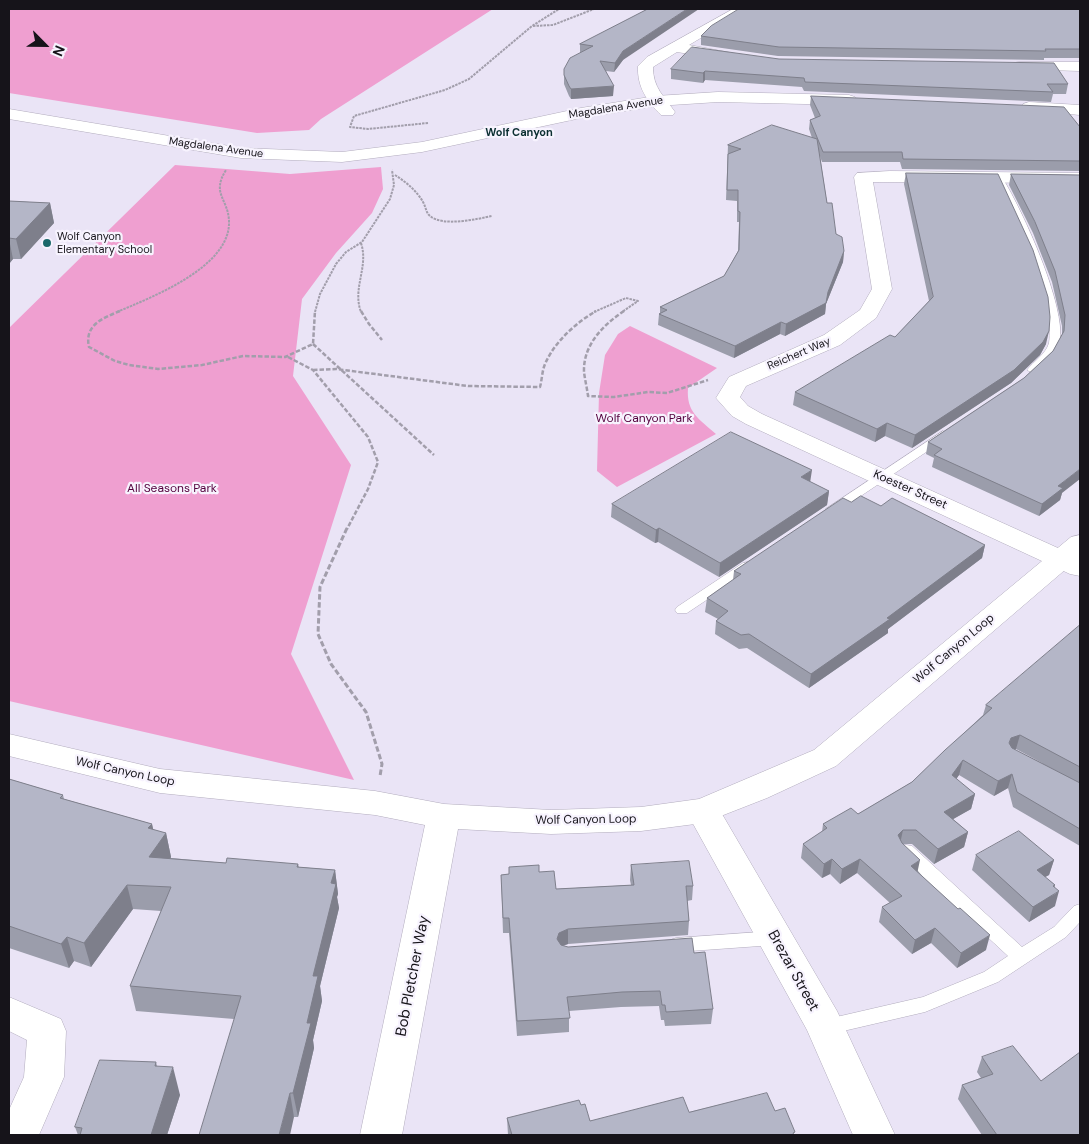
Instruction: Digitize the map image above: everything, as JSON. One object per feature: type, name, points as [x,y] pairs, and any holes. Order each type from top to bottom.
[{"type":"street","points":[[662,106],[645,80],[646,66],[652,60],[742,9]]},
{"type":"street","points":[[675,47],[738,58]]},
{"type":"street","points":[[1005,66],[1079,69]]},
{"type":"street","name":"Magdalena Avenue","points":[[9,114],[241,153],[342,157],[422,147],[582,113],[662,106],[718,98],[861,106]]},
{"type":"street","name":"Magdalena Avenue","points":[[9,126],[196,157],[234,161],[391,168],[438,156],[528,139],[598,123],[662,106]]},
{"type":"street","points":[[1080,110],[1017,113],[1080,121]]},
{"type":"street","name":"Reichert Way","points":[[740,411],[728,398],[737,382],[832,340],[869,314],[882,289],[863,177],[999,178]]},
{"type":"street","points":[[999,178],[1080,178]]},
{"type":"street","name":"Koester Street","points":[[740,411],[880,477],[1074,556]]},
{"type":"street","name":"Wolf Canyon Loop","points":[[9,745],[160,781],[375,803],[444,816],[551,822],[640,820],[703,811],[825,758],[1074,556]]},
{"type":"street","name":"Brezar Street","points":[[703,811],[824,1027],[874,1135]]},
{"type":"street","name":"Bob Pletcher Way","points":[[381,1135],[444,816]]},
{"type":"street","points":[[9,1013],[47,1031],[44,1077],[18,1135]]},
{"type":"lane","points":[[999,178],[1016,210],[1049,298],[1055,324],[1054,342],[1045,360],[1024,380]]},
{"type":"lane","points":[[817,520],[952,429]]},
{"type":"lane","points":[[682,610],[759,558]]},
{"type":"lane","points":[[906,851],[1021,957]]},
{"type":"lane","points":[[824,1027],[925,1004],[991,977],[1060,932],[1080,911]]},
{"type":"lane","points":[[657,946],[775,938]]},
{"type":"path","points":[[432,122],[368,129],[350,127],[354,116],[445,90],[468,79],[532,26],[559,9]]},
{"type":"path","points":[[532,26],[553,24],[594,9]]},
{"type":"path","points":[[234,161],[220,181],[219,196],[228,210],[230,225],[226,240],[205,266],[174,286],[100,319],[88,333],[89,347],[100,356],[114,362],[135,367],[168,369],[203,365],[244,356],[287,356],[313,344]]},
{"type":"path","points":[[391,168],[423,201],[429,216],[434,220],[449,222],[492,216]]},
{"type":"path","points":[[391,168],[390,200],[361,243],[346,252],[321,289],[314,316],[313,344],[336,368],[414,434],[434,455]]},
{"type":"path","points":[[361,243],[366,254],[357,293],[364,321],[382,340]]},
{"type":"path","points":[[313,370],[336,368],[468,386],[540,387],[545,364],[561,340],[577,323],[599,310],[626,298],[638,301],[608,321],[589,347],[584,367],[588,396],[614,397],[648,392],[667,393],[710,379]]},
{"type":"path","points":[[287,356],[313,370],[368,438],[378,462],[368,489],[338,546],[320,587],[318,634],[331,664],[366,712],[382,764],[375,803]]},
{"type":"green space","points":[[9,9],[493,9],[321,119],[309,130],[257,133],[9,93]]},
{"type":"green space","name":"All Seasons Park","points":[[175,165],[290,174],[381,167],[383,189],[372,213],[336,253],[302,299],[293,376],[351,465],[291,654],[354,780],[9,701],[9,328]]},
{"type":"green space","name":"Wolf Canyon Park","points":[[630,326],[717,368],[688,388],[691,409],[716,434],[617,487],[597,471],[599,393],[605,355],[618,334]]},
{"type":"building","points":[[648,9],[687,9],[623,51],[615,63],[600,61],[614,86],[571,89],[564,75],[564,69],[570,58],[593,46],[580,44]]},
{"type":"building","points":[[739,9],[1080,9],[1080,49],[1045,49],[1046,51],[779,47],[701,36],[711,26]]},
{"type":"building","points":[[692,47],[779,59],[1054,63],[1068,84],[1047,84],[1053,92],[805,82],[804,78],[705,71],[703,73],[671,69]]},
{"type":"building","points":[[811,96],[1064,107],[1080,127],[1080,161],[903,159],[902,152],[823,152],[810,120],[820,116]]},
{"type":"building","points":[[772,125],[817,139],[827,203],[832,203],[836,234],[842,237],[844,251],[828,292],[826,303],[786,324],[781,322],[735,346],[659,314],[667,310],[660,307],[724,276],[739,250],[740,212],[738,211],[738,190],[727,190],[728,154],[741,149],[728,145]]},
{"type":"building","points":[[906,173],[998,174],[1033,250],[1048,297],[1050,317],[1049,331],[1043,342],[1014,370],[915,435],[887,423],[877,429],[795,392],[890,335],[895,337],[933,297]]},
{"type":"building","points":[[1011,174],[1080,175],[1080,469],[1058,486],[1063,488],[1042,504],[934,455],[942,449],[928,442],[1024,378],[1053,351],[1064,331],[1065,315],[1055,271],[1035,222]]},
{"type":"building","points":[[9,201],[50,203],[16,239],[9,238]]},
{"type":"building","points":[[731,432],[812,470],[801,477],[829,491],[720,563],[659,528],[656,530],[612,504]]},
{"type":"building","points":[[861,496],[881,506],[892,498],[985,545],[887,618],[890,619],[811,674],[749,634],[741,635],[716,621],[728,611],[707,598],[741,574],[734,571],[843,498],[851,502]]},
{"type":"building","points":[[1080,625],[1080,767],[1020,735],[1011,738],[1009,743],[1012,748],[1080,783],[1080,829],[1017,792],[1012,774],[998,781],[963,760],[952,775],[975,794],[944,812],[968,832],[938,849],[916,830],[903,830],[898,835],[902,843],[920,860],[911,866],[990,935],[961,953],[935,928],[915,940],[882,907],[902,896],[860,859],[842,869],[832,859],[824,864],[803,844],[827,828],[823,824],[851,808],[858,814],[912,782],[992,708],[986,705]]},
{"type":"building","points":[[9,779],[63,795],[60,798],[152,824],[148,828],[166,833],[149,857],[226,863],[227,858],[298,864],[297,867],[335,870],[331,883],[336,884],[313,976],[318,976],[307,1023],[311,1023],[293,1093],[290,1093],[279,1135],[199,1135],[241,996],[130,986],[171,887],[127,885],[84,943],[67,937],[61,944],[9,926]]},
{"type":"building","points":[[1019,831],[1054,860],[1037,870],[1055,885],[1053,886],[1059,891],[1033,907],[976,855]]},
{"type":"building","points":[[689,861],[693,886],[686,886],[689,921],[568,929],[559,933],[557,939],[561,945],[568,947],[692,938],[694,953],[705,952],[713,1009],[666,1012],[665,1005],[662,1005],[660,991],[622,992],[567,997],[570,1018],[517,1021],[509,918],[503,918],[501,875],[509,874],[509,867],[539,865],[539,872],[554,871],[556,889],[634,885],[631,865]]},
{"type":"building","points":[[1013,1046],[1041,1081],[1080,1052],[1080,1135],[997,1135],[962,1085],[993,1074],[982,1057]]},
{"type":"building","points":[[100,1060],[156,1062],[155,1066],[173,1067],[151,1135],[80,1135],[82,1128],[75,1127]]},
{"type":"building","points":[[767,1093],[775,1111],[785,1108],[795,1132],[793,1133],[794,1135],[512,1135],[507,1118],[579,1100],[581,1105],[585,1104],[590,1121],[683,1097],[689,1112]]},
{"type":"place","name":"Wolf Canyon Elementary School","points":[[47,243]]},
{"type":"district","name":"Wolf Canyon","points":[[519,133]]}]
